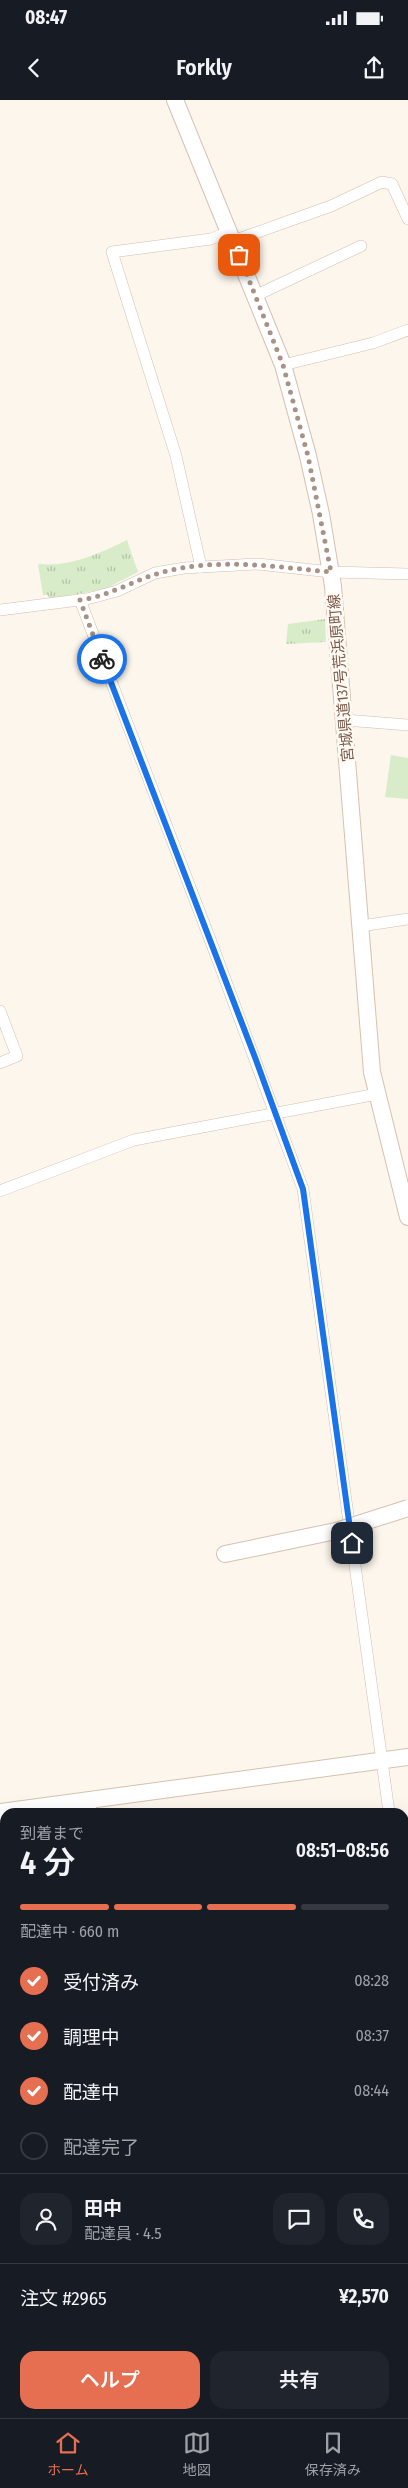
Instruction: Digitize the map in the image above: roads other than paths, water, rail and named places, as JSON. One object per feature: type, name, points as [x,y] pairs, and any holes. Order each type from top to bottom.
[{"type":"main road","name":"宮城県道137号荒浜原町線","points":[[175,100],[283,365],[308,456],[331,572],[345,720],[372,1072],[408,1217]]},
{"type":"main road","points":[[225,1554],[336,1531],[408,1508]]},
{"type":"main road","points":[[60,1808],[90,1806],[408,1757]]},
{"type":"street","points":[[201,567],[176,456],[112,252],[231,236],[323,209],[382,182],[392,184],[408,219]]},
{"type":"street","points":[[261,293],[361,246]]},
{"type":"street","points":[[283,365],[373,343],[408,330]]},
{"type":"street","points":[[0,610],[80,600],[117,591],[155,574],[201,567],[258,564],[331,572],[408,574]]},
{"type":"street","points":[[80,600],[276,1112],[303,1189],[388,1808]]},
{"type":"street","points":[[345,720],[408,726]]},
{"type":"street","points":[[361,926],[408,919]]},
{"type":"street","points":[[0,1011],[17,1056],[0,1062]]},
{"type":"street","points":[[0,1191],[134,1140],[377,1094]]}]
